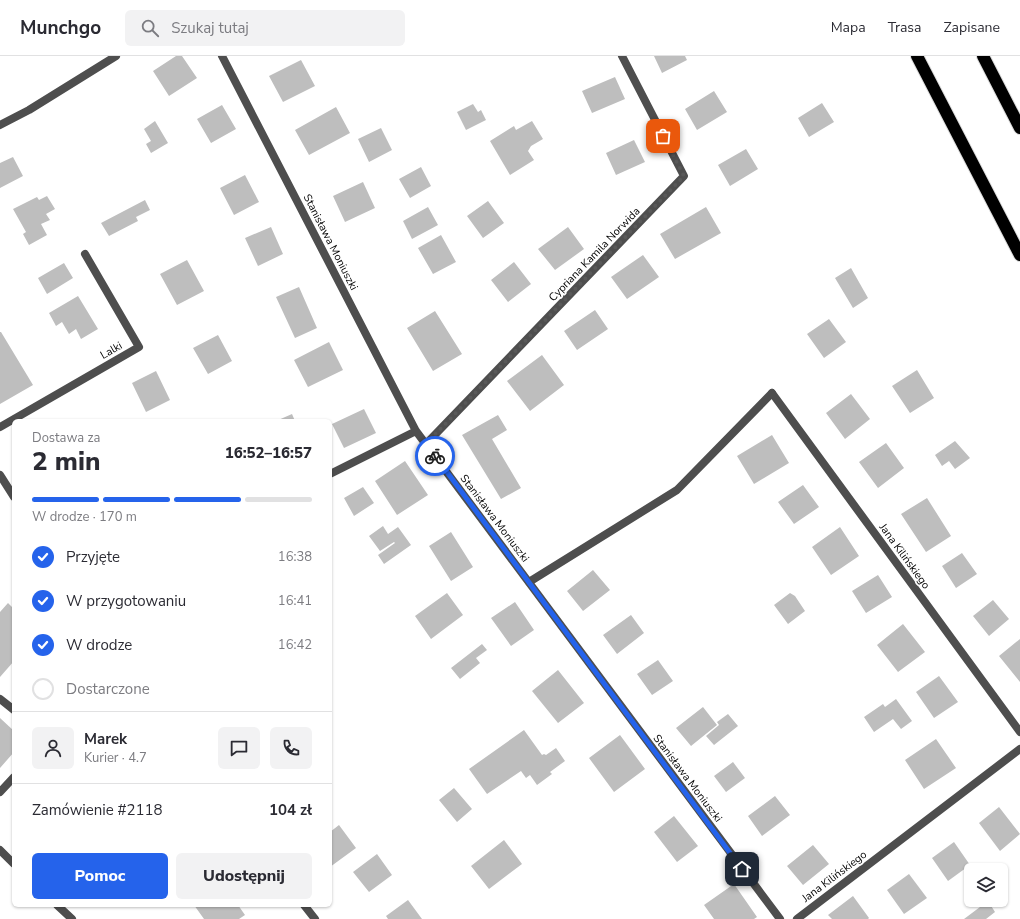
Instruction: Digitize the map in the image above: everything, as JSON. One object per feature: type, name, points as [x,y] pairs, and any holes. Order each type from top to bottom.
[{"type":"highway","points":[[917,56],[1020,255]]},
{"type":"highway","points":[[983,56],[1020,128]]},
{"type":"street","points":[[0,125],[29,110],[116,56]]},
{"type":"street","name":"Stanisława Moniuszki","points":[[222,56],[416,431],[780,919]]},
{"type":"street","name":"Cypriana Kamila Norwida","points":[[426,444],[684,176],[622,56]]},
{"type":"street","name":"Lalki","points":[[14,419],[139,347],[85,254]]},
{"type":"street","name":"Jana Kilińskiego","points":[[529,582],[677,490],[772,393],[1020,732]]},
{"type":"street","name":"Lalki","points":[[0,427],[12,420]]},
{"type":"street","points":[[332,473],[416,431]]},
{"type":"street","points":[[0,475],[12,494]]},
{"type":"street","points":[[0,698],[12,708]]},
{"type":"street","name":"Jana Kilińskiego","points":[[797,919],[1020,750]]},
{"type":"street","points":[[0,792],[12,779]]},
{"type":"street","points":[[0,850],[12,862]]},
{"type":"street","points":[[59,907],[72,919]]},
{"type":"street","points":[[306,907],[315,919]]},
{"type":"building","points":[[176,56],[182,56],[197,78],[169,96],[153,71]]},
{"type":"building","points":[[654,56],[685,56],[687,60],[662,73]]},
{"type":"building","points":[[301,60],[315,86],[283,102],[269,76]]},
{"type":"building","points":[[615,77],[625,99],[592,113],[582,91]]},
{"type":"building","points":[[714,91],[727,112],[697,130],[685,109]]},
{"type":"building","points":[[822,103],[834,122],[809,137],[798,118]]},
{"type":"building","points":[[473,104],[478,112],[481,110],[486,120],[466,130],[457,112]]},
{"type":"building","points":[[222,105],[236,129],[211,143],[197,119]]},
{"type":"building","points":[[336,107],[350,133],[309,155],[295,130]]},
{"type":"building","points":[[155,121],[168,143],[151,153],[146,144],[151,141],[144,129]]},
{"type":"building","points":[[532,121],[543,139],[531,146],[528,151],[534,160],[510,175],[490,141],[514,126],[516,130]]},
{"type":"building","points":[[381,128],[392,150],[369,162],[358,139]]},
{"type":"building","points":[[634,140],[645,162],[616,175],[606,153]]},
{"type":"building","points":[[746,149],[758,169],[730,186],[718,165]]},
{"type":"building","points":[[13,157],[23,176],[0,188],[0,163]]},
{"type":"building","points":[[421,167],[431,186],[410,198],[399,179]]},
{"type":"building","points":[[245,175],[259,202],[234,215],[220,188]]},
{"type":"building","points":[[363,182],[375,208],[345,222],[333,196]]},
{"type":"building","points":[[47,196],[55,209],[46,214],[50,220],[41,224],[47,235],[29,245],[23,234],[26,232],[13,209],[37,197],[39,200]]},
{"type":"building","points":[[145,200],[150,210],[136,217],[138,221],[109,236],[101,223]]},
{"type":"building","points":[[488,201],[504,223],[483,238],[467,216]]},
{"type":"building","points":[[428,207],[438,225],[412,239],[403,221]]},
{"type":"building","points":[[706,207],[721,233],[675,259],[660,234]]},
{"type":"building","points":[[271,227],[283,254],[258,266],[245,238]]},
{"type":"building","points":[[568,227],[584,249],[555,270],[538,249]]},
{"type":"building","points":[[441,235],[456,262],[433,274],[418,248]]},
{"type":"building","points":[[643,255],[659,277],[627,299],[611,277]]},
{"type":"building","points":[[187,260],[204,291],[177,305],[160,274]]},
{"type":"building","points":[[514,262],[531,284],[508,302],[491,280]]},
{"type":"building","points":[[64,263],[73,278],[47,294],[38,278]]},
{"type":"building","points":[[851,268],[868,298],[853,308],[835,278]]},
{"type":"building","points":[[299,287],[317,328],[295,338],[276,297]]},
{"type":"building","points":[[78,296],[98,329],[81,339],[76,329],[69,334],[62,322],[56,326],[49,313]]},
{"type":"building","points":[[595,310],[608,329],[577,350],[564,331]]},
{"type":"building","points":[[435,311],[462,354],[433,371],[407,328]]},
{"type":"building","points":[[829,319],[846,342],[824,358],[807,334]]},
{"type":"building","points":[[0,332],[33,385],[0,404]]},
{"type":"building","points":[[218,335],[232,361],[208,374],[193,348]]},
{"type":"building","points":[[329,342],[343,370],[308,387],[294,360]]},
{"type":"building","points":[[542,355],[564,385],[530,411],[507,381]]},
{"type":"building","points":[[917,370],[934,398],[910,413],[892,386]]},
{"type":"building","points":[[156,371],[170,400],[146,412],[132,383]]},
{"type":"building","points":[[851,394],[870,419],[845,439],[826,413]]},
{"type":"building","points":[[364,409],[376,433],[344,448],[332,424]]},
{"type":"building","points":[[292,414],[294,419],[281,419]]},
{"type":"building","points":[[498,415],[507,430],[492,439],[521,488],[501,499],[462,435]]},
{"type":"building","points":[[772,435],[789,463],[754,484],[737,456]]},
{"type":"building","points":[[955,441],[970,458],[955,469],[949,461],[942,466],[935,455]]},
{"type":"building","points":[[886,443],[904,468],[878,488],[859,462]]},
{"type":"building","points":[[405,461],[428,495],[397,515],[375,481]]},
{"type":"building","points":[[803,485],[819,507],[794,524],[778,502]]},
{"type":"building","points":[[363,487],[374,503],[354,516],[344,498]]},
{"type":"building","points":[[927,498],[951,536],[926,552],[901,514]]},
{"type":"building","points":[[383,526],[388,534],[398,527],[411,545],[384,564],[378,555],[395,543],[394,542],[380,551],[369,536]]},
{"type":"building","points":[[840,527],[859,556],[831,575],[812,547]]},
{"type":"building","points":[[451,532],[473,567],[451,581],[429,546]]},
{"type":"building","points":[[962,553],[977,574],[956,588],[942,566]]},
{"type":"building","points":[[593,570],[610,590],[583,611],[567,591]]},
{"type":"building","points":[[878,575],[892,597],[866,613],[852,591]]},
{"type":"building","points":[[447,593],[463,615],[431,639],[415,616]]},
{"type":"building","points":[[790,593],[795,596],[805,611],[788,624],[774,605]]},
{"type":"building","points":[[993,600],[1009,619],[989,636],[973,616]]},
{"type":"building","points":[[515,602],[534,630],[511,646],[491,618]]},
{"type":"building","points":[[8,603],[12,607],[12,663],[0,677],[0,612]]},
{"type":"building","points":[[631,615],[644,633],[617,654],[603,635]]},
{"type":"building","points":[[903,624],[925,652],[898,672],[877,645]]},
{"type":"building","points":[[1020,639],[1020,682],[999,656]]},
{"type":"building","points":[[482,644],[487,650],[476,658],[480,663],[460,679],[451,668]]},
{"type":"building","points":[[658,660],[673,681],[652,695],[637,674]]},
{"type":"building","points":[[558,670],[584,703],[558,723],[532,691]]},
{"type":"building","points":[[939,676],[958,702],[934,718],[916,692]]},
{"type":"building","points":[[896,699],[912,721],[901,729],[893,719],[874,732],[864,717],[883,704],[885,707]]},
{"type":"building","points":[[703,707],[717,725],[691,746],[676,728]]},
{"type":"building","points":[[728,714],[738,726],[714,745],[706,736],[719,725],[717,722]]},
{"type":"building","points":[[0,718],[12,729],[12,754],[0,768]]},
{"type":"building","points":[[524,730],[542,755],[546,755],[556,748],[565,761],[550,772],[552,774],[537,785],[530,775],[526,778],[521,771],[487,794],[469,769]]},
{"type":"building","points":[[620,735],[645,769],[614,792],[589,758]]},
{"type":"building","points":[[936,739],[956,768],[924,789],[905,760]]},
{"type":"building","points":[[733,762],[745,778],[726,792],[714,776]]},
{"type":"building","points":[[454,788],[472,809],[457,822],[439,800]]},
{"type":"building","points":[[775,796],[790,815],[762,836],[748,816]]},
{"type":"building","points":[[999,807],[1020,834],[1000,851],[979,823]]},
{"type":"building","points":[[674,816],[698,846],[677,862],[654,832]]},
{"type":"building","points":[[339,825],[356,848],[332,866],[332,830]]},
{"type":"building","points":[[504,840],[522,864],[489,889],[471,866]]},
{"type":"building","points":[[954,842],[969,863],[964,863],[964,869],[948,881],[932,858]]},
{"type":"building","points":[[813,845],[829,864],[803,885],[787,866]]},
{"type":"building","points":[[377,854],[392,875],[369,892],[353,872]]},
{"type":"building","points":[[909,874],[927,898],[904,914],[887,890]]},
{"type":"building","points":[[734,884],[757,917],[754,919],[714,919],[704,905]]},
{"type":"building","points":[[853,896],[869,918],[868,919],[832,919],[828,915]]},
{"type":"building","points":[[408,900],[422,919],[388,919],[386,916]]},
{"type":"building","points":[[195,907],[239,907],[245,915],[239,919],[204,919]]},
{"type":"building","points":[[980,907],[992,907],[995,912],[986,919],[964,919]]},
{"type":"way so far","points":[[435,456],[426,444],[684,176],[663,136]]},
{"type":"route","points":[[435,456],[742,869]]}]
